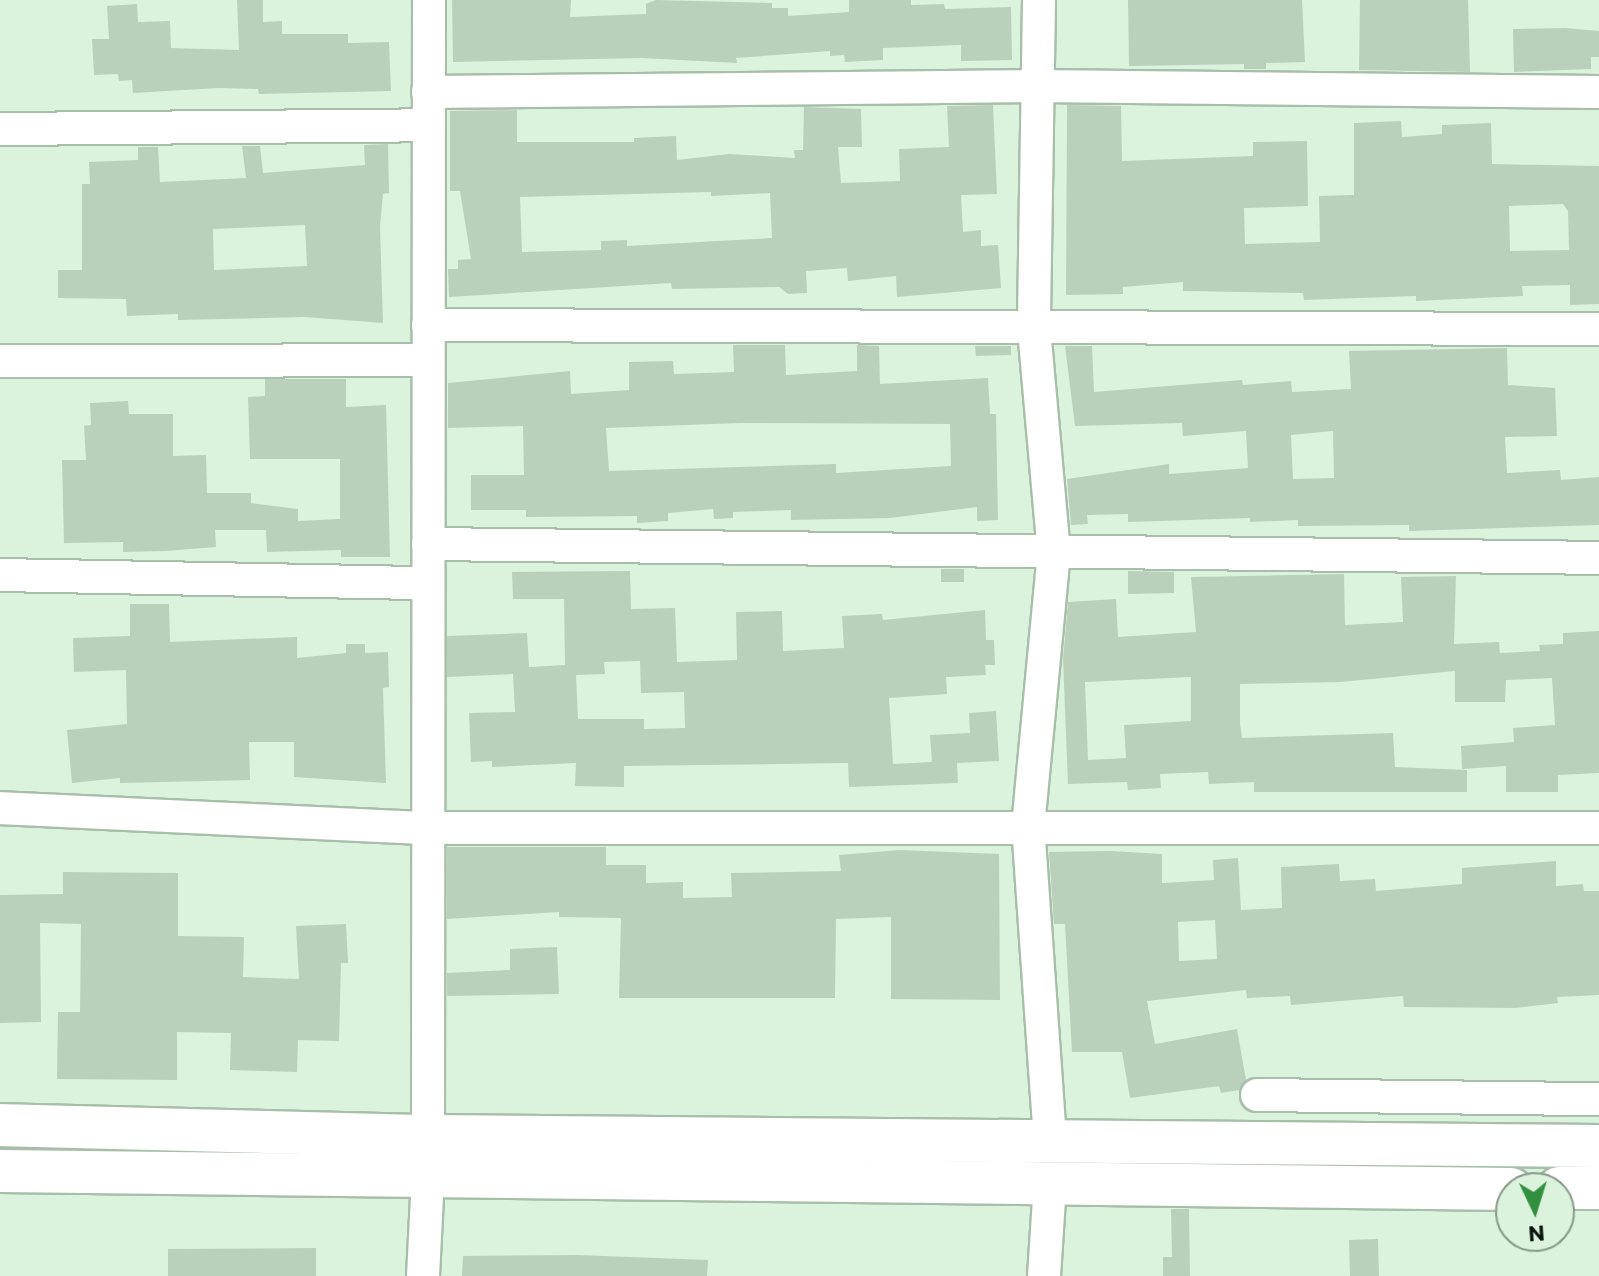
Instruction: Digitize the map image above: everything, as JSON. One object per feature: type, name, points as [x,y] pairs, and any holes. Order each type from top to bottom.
[{"type":"main road","points":[[0,1125],[428,1136],[1050,1141],[1252,1163],[1359,1189],[1495,1189]]},
{"type":"main road","points":[[0,1171],[1050,1183],[1252,1163],[1363,1147],[1599,1146]]},
{"type":"main road","points":[[1359,1189],[1356,1167],[1363,1147]]},
{"type":"main road","points":[[1575,1188],[1599,1188]]},
{"type":"street","points":[[428,1136],[429,0]]},
{"type":"street","points":[[1039,0],[1034,329],[1054,552],[1028,825],[1050,1141]]},
{"type":"street","points":[[428,92],[1037,86],[1599,92]]},
{"type":"street","points":[[0,129],[428,125]]},
{"type":"street","points":[[428,325],[1599,329]]},
{"type":"street","points":[[0,361],[428,360]]},
{"type":"street","points":[[428,544],[1599,558]]},
{"type":"street","points":[[0,575],[428,583]]},
{"type":"street","points":[[0,808],[428,828],[1028,825],[1599,828]]},
{"type":"street","points":[[1257,1095],[1599,1099]]},
{"type":"street","points":[[423,1276],[428,1178]]},
{"type":"street","points":[[1044,1276],[1050,1183]]},
{"type":"building","points":[[237,0],[263,0],[263,22],[282,21],[282,34],[348,34],[348,43],[389,42],[391,91],[259,94],[258,89],[218,88],[133,93],[132,80],[119,81],[118,74],[94,75],[92,39],[109,39],[107,6],[137,4],[138,22],[170,21],[171,48],[239,50]]},
{"type":"building","points":[[452,0],[571,0],[570,17],[646,14],[646,4],[656,0],[772,3],[772,8],[788,8],[788,16],[849,12],[849,0],[911,0],[911,5],[944,4],[945,9],[1011,7],[1012,60],[961,61],[961,45],[883,48],[883,60],[845,62],[844,55],[830,56],[830,51],[736,58],[737,63],[642,58],[453,62]]},
{"type":"building","points":[[1128,0],[1302,0],[1305,62],[1266,63],[1266,69],[1244,69],[1244,64],[1129,66]]},
{"type":"building","points":[[1360,0],[1468,0],[1470,72],[1359,70]]},
{"type":"building","points":[[1513,29],[1599,31],[1599,57],[1591,57],[1591,69],[1514,72]]},
{"type":"building","points":[[993,105],[997,194],[961,195],[963,232],[981,230],[981,246],[998,245],[1001,288],[897,297],[896,276],[848,281],[847,268],[806,271],[807,293],[788,294],[779,287],[672,289],[671,283],[449,297],[448,269],[458,269],[458,260],[471,259],[460,191],[450,191],[450,111],[517,110],[517,142],[634,142],[634,138],[676,136],[677,160],[729,154],[795,158],[794,150],[803,150],[804,107],[861,109],[862,147],[838,147],[841,183],[900,181],[899,149],[949,147],[947,106]],"holes":[[[711,192],[711,196],[770,193],[772,238],[627,246],[627,240],[601,241],[601,250],[522,252],[520,197]]]},
{"type":"building","points":[[1067,105],[1121,106],[1122,161],[1253,156],[1253,142],[1307,141],[1308,206],[1244,208],[1245,244],[1320,242],[1319,196],[1354,195],[1354,123],[1401,121],[1402,137],[1442,134],[1442,125],[1491,123],[1492,164],[1599,166],[1599,304],[1570,305],[1570,285],[1522,286],[1523,296],[1416,301],[1416,296],[1304,300],[1303,293],[1183,291],[1183,282],[1123,287],[1123,294],[1066,295]],"holes":[[[1563,204],[1568,211],[1569,250],[1510,251],[1509,206]]]},
{"type":"building","points":[[388,144],[389,193],[383,194],[380,226],[383,323],[305,317],[178,320],[178,314],[127,316],[126,299],[58,298],[58,270],[82,270],[82,184],[90,184],[89,162],[138,160],[138,147],[158,147],[160,182],[246,178],[242,146],[260,146],[263,173],[365,165],[364,145]],"holes":[[[305,225],[307,266],[214,270],[213,229]]]},
{"type":"building","points":[[733,345],[785,345],[786,375],[857,371],[857,345],[879,346],[880,384],[988,378],[990,414],[996,414],[998,520],[977,521],[977,507],[890,518],[791,520],[791,510],[733,512],[733,518],[714,519],[713,509],[668,513],[668,521],[637,523],[637,516],[526,517],[526,510],[471,510],[471,475],[524,475],[523,426],[448,428],[448,383],[570,371],[571,394],[629,390],[629,362],[673,361],[674,374],[734,372]],"holes":[[[740,423],[950,424],[951,466],[836,473],[836,464],[609,471],[606,428]]]},
{"type":"building","points":[[975,346],[1011,346],[1011,355],[976,356]]},
{"type":"building","points":[[1065,346],[1092,346],[1094,392],[1242,380],[1243,385],[1291,381],[1292,392],[1351,389],[1349,351],[1507,348],[1508,385],[1555,388],[1557,436],[1505,437],[1507,473],[1560,470],[1561,480],[1599,477],[1599,525],[1409,531],[1409,525],[1298,526],[1298,520],[1250,522],[1250,518],[1128,522],[1128,514],[1087,515],[1088,524],[1071,525],[1067,479],[1169,464],[1169,474],[1248,468],[1246,431],[1183,436],[1182,423],[1075,426]],"holes":[[[1333,431],[1334,478],[1293,479],[1291,435]]]},
{"type":"building","points":[[265,379],[346,379],[346,407],[386,405],[390,557],[341,557],[341,550],[267,552],[266,530],[215,530],[216,547],[165,551],[123,552],[123,542],[64,543],[62,460],[86,460],[84,426],[91,425],[90,403],[128,401],[129,414],[173,414],[173,456],[206,455],[207,493],[251,493],[251,503],[298,509],[298,521],[340,519],[340,459],[250,459],[248,397],[265,396]]},
{"type":"building","points":[[941,569],[964,569],[964,582],[941,582]]},
{"type":"building","points":[[630,571],[631,609],[675,608],[677,662],[737,660],[736,612],[782,611],[783,651],[844,648],[842,616],[882,614],[883,620],[985,610],[986,640],[994,640],[995,665],[985,665],[986,675],[946,677],[947,694],[889,698],[893,764],[932,762],[930,735],[970,733],[969,713],[996,711],[999,761],[957,763],[958,783],[849,787],[848,763],[624,766],[624,787],[575,786],[576,763],[492,767],[492,761],[471,762],[469,713],[515,712],[513,674],[447,677],[447,636],[527,633],[529,667],[565,665],[564,599],[513,599],[512,572]],"holes":[[[640,661],[641,693],[684,692],[685,728],[644,729],[644,719],[578,719],[576,675],[605,674],[604,662]]]},
{"type":"building","points":[[1128,571],[1174,572],[1174,593],[1128,594]]},
{"type":"building","points":[[1344,574],[1345,625],[1403,622],[1401,577],[1456,576],[1454,644],[1499,642],[1500,653],[1540,651],[1539,645],[1563,644],[1563,633],[1599,631],[1599,773],[1558,775],[1558,792],[1506,792],[1506,766],[1462,769],[1461,746],[1514,742],[1513,728],[1555,725],[1552,678],[1506,680],[1505,702],[1455,702],[1455,671],[1340,682],[1240,684],[1240,723],[1242,738],[1393,733],[1395,767],[1467,770],[1467,792],[1254,792],[1254,782],[1209,784],[1208,772],[1160,774],[1161,788],[1128,790],[1127,782],[1068,784],[1063,659],[1068,602],[1116,599],[1118,637],[1196,632],[1191,577]],"holes":[[[1191,677],[1191,721],[1124,725],[1126,758],[1088,760],[1085,682]]]},
{"type":"building","points":[[130,604],[169,604],[170,642],[297,637],[297,658],[346,653],[346,644],[365,644],[365,653],[388,652],[389,687],[383,688],[386,783],[294,777],[294,742],[249,742],[250,780],[120,783],[120,778],[72,783],[67,730],[127,724],[126,670],[74,672],[73,638],[130,636]]},
{"type":"building","points":[[447,847],[606,847],[606,865],[646,865],[646,883],[683,882],[683,898],[732,897],[731,873],[841,871],[839,855],[900,850],[999,854],[1000,1000],[891,999],[891,917],[836,919],[835,998],[619,998],[621,918],[559,917],[559,912],[447,919]]},
{"type":"building","points":[[1049,852],[1162,854],[1162,883],[1214,880],[1213,860],[1238,858],[1241,910],[1282,908],[1281,867],[1339,864],[1340,881],[1375,879],[1376,891],[1462,884],[1462,868],[1556,861],[1556,886],[1583,884],[1584,891],[1599,891],[1599,995],[1557,997],[1558,1003],[1515,1008],[1404,1007],[1403,996],[1291,1005],[1290,996],[1247,998],[1246,990],[1147,1001],[1155,1044],[1237,1029],[1246,1080],[1239,1090],[1221,1093],[1219,1086],[1130,1098],[1122,1052],[1072,1052],[1065,924],[1054,924]],"holes":[[[1215,920],[1217,959],[1179,961],[1178,922]]]},
{"type":"building","points":[[63,872],[178,873],[178,936],[244,937],[243,977],[299,979],[296,926],[346,924],[348,963],[341,963],[339,1041],[298,1040],[297,1072],[230,1070],[231,1033],[177,1032],[177,1080],[57,1079],[58,1012],[80,1012],[81,924],[40,923],[41,1022],[0,1023],[0,895],[63,894]]},
{"type":"building","points":[[557,947],[559,994],[447,996],[447,973],[510,970],[510,949]]},
{"type":"building","points":[[1171,1209],[1189,1209],[1190,1276],[1163,1276],[1163,1257],[1172,1257]]},
{"type":"building","points":[[1378,1239],[1379,1276],[1350,1276],[1349,1240]]},
{"type":"building","points":[[316,1248],[316,1276],[168,1276],[168,1249]]},
{"type":"building","points":[[578,1255],[708,1260],[707,1276],[462,1276],[463,1256]]}]
